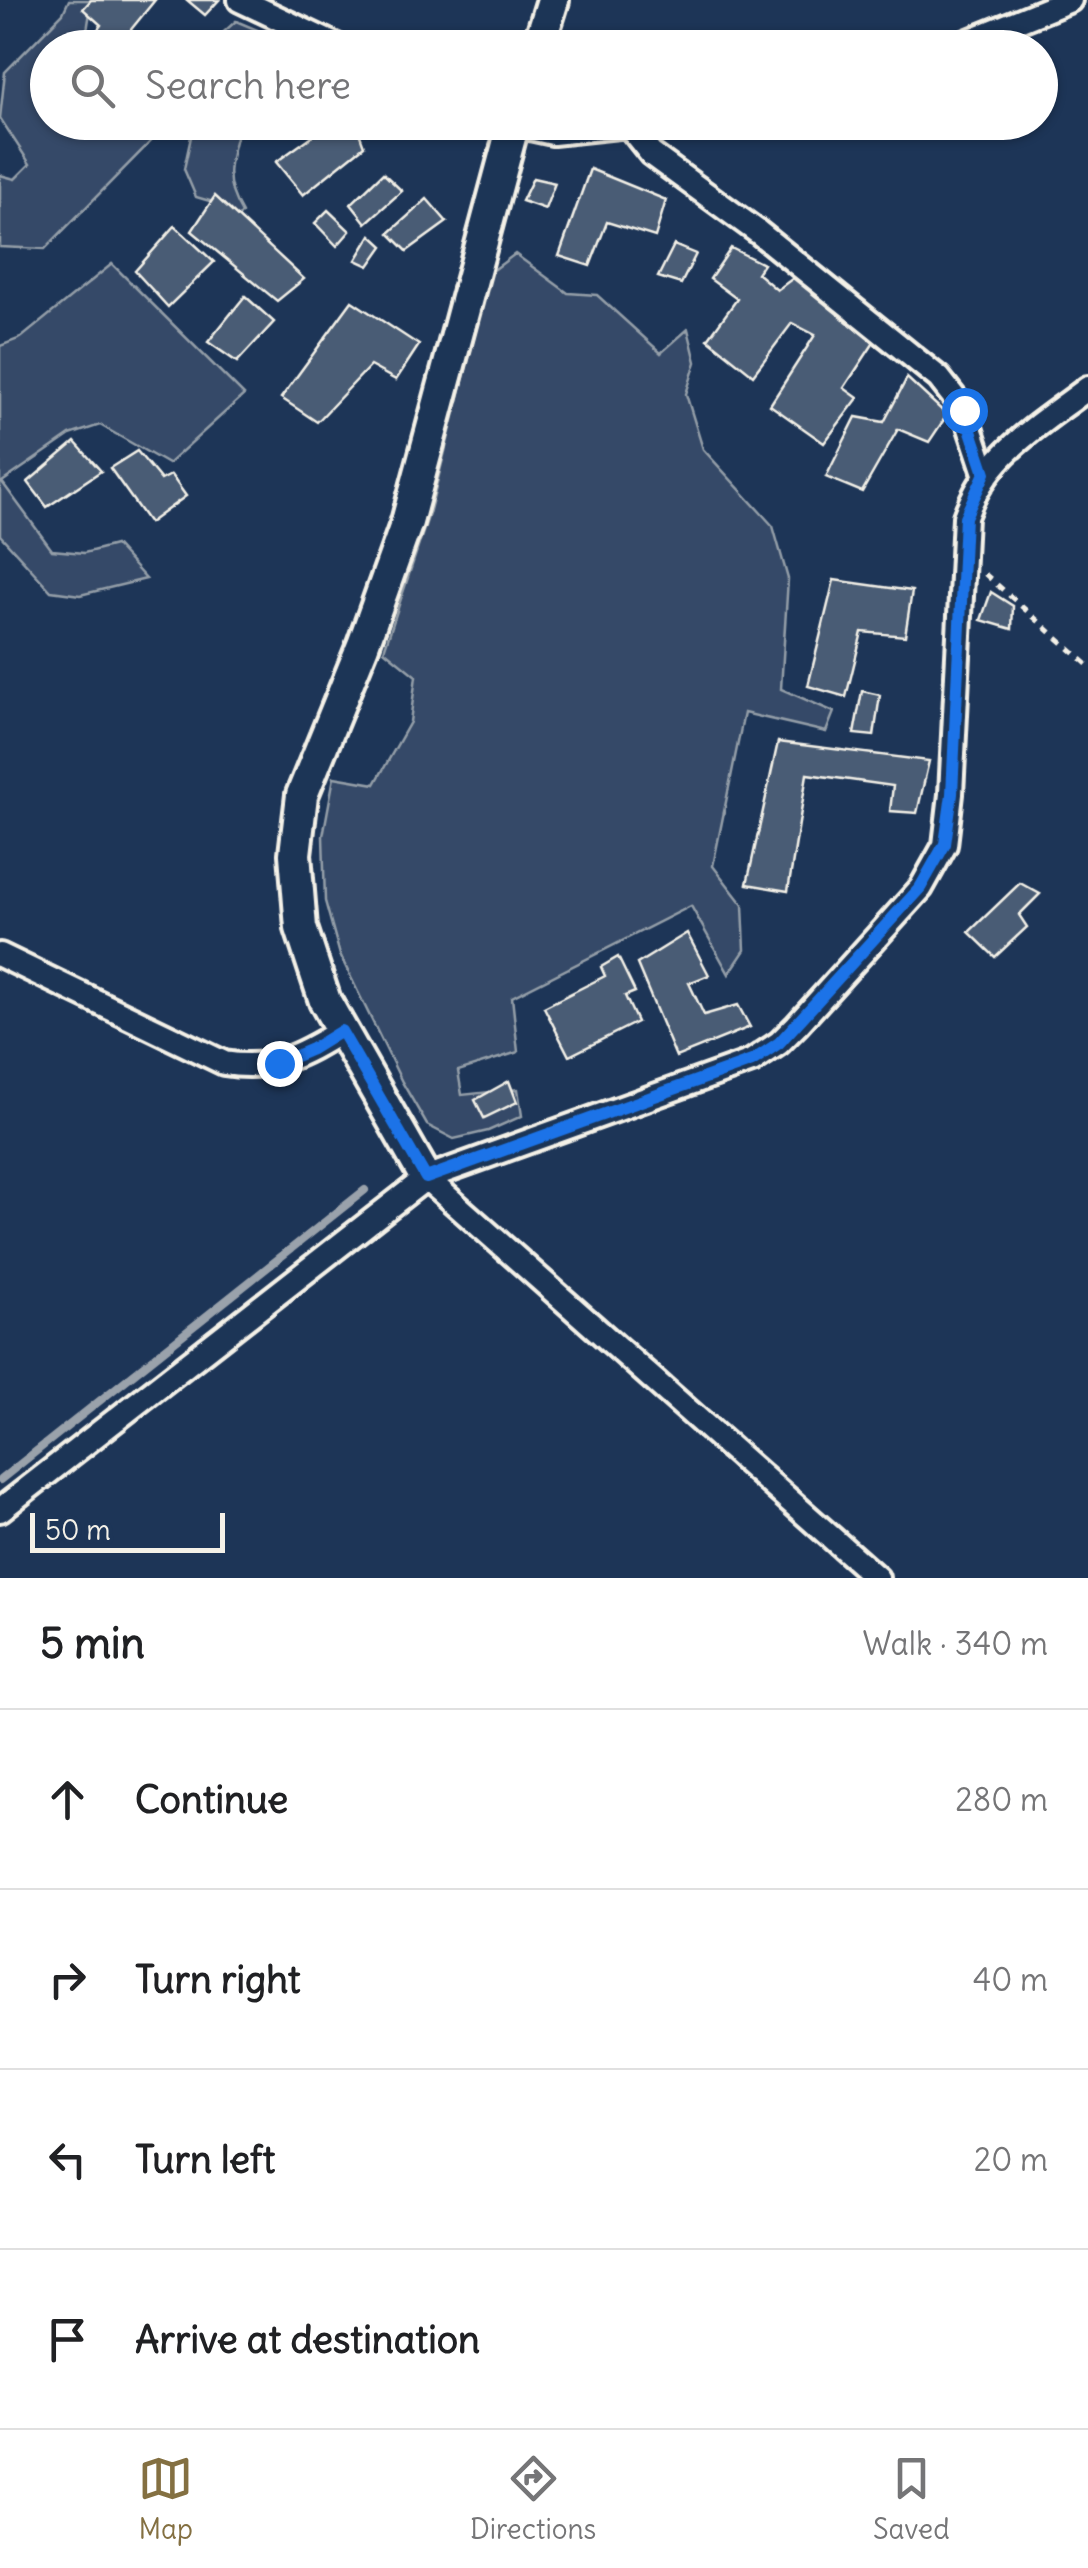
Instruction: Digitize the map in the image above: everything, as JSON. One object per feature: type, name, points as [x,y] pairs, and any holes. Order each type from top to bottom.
[{"type":"street","points":[[240,0],[303,30]]},
{"type":"street","points":[[544,30],[553,0]]},
{"type":"street","points":[[996,30],[1070,0]]},
{"type":"street","points":[[505,140],[407,522],[363,645],[302,795],[295,854],[301,928],[325,1001],[426,1178],[877,1578]]},
{"type":"street","points":[[644,140],[651,154],[758,232],[939,378],[964,410],[985,473]]},
{"type":"street","points":[[0,1510],[426,1178],[752,1061],[797,1025],[920,888],[940,856],[949,824],[965,517],[985,473],[1008,448],[1088,388]]},
{"type":"street","points":[[0,955],[224,1063],[252,1067],[279,1063],[341,1031]]},
{"type":"path","points":[[962,554],[1088,665]]},
{"type":"shaded area","points":[[69,0],[92,0],[87,30],[46,30],[63,13]]},
{"type":"shaded area","points":[[236,21],[257,30],[226,30]]},
{"type":"shaded area","points":[[30,47],[30,140],[152,140],[45,249],[0,247],[0,175],[15,179],[30,164],[0,118],[5,72]]},
{"type":"shaded area","points":[[190,140],[235,140],[229,169],[231,189],[242,213],[237,219],[213,202],[196,197],[184,169]]},
{"type":"shaded area","points":[[515,254],[568,293],[597,295],[661,353],[688,329],[696,362],[686,394],[703,449],[773,526],[788,579],[781,689],[834,712],[826,732],[744,713],[713,866],[743,905],[745,950],[729,974],[691,906],[512,997],[518,1052],[458,1071],[462,1095],[518,1089],[522,1116],[488,1131],[454,1139],[427,1125],[340,955],[325,901],[323,836],[334,777],[375,784],[410,722],[416,676],[384,650],[429,514],[491,272]]},
{"type":"shaded area","points":[[112,264],[244,395],[168,464],[100,425],[70,435],[2,482],[52,550],[84,553],[115,545],[146,579],[80,595],[51,591],[0,535],[0,346],[21,338]]},
{"type":"building","points":[[91,0],[155,0],[131,30],[98,30],[101,25],[83,9]]},
{"type":"building","points":[[187,0],[219,0],[205,15]]},
{"type":"building","points":[[307,140],[362,140],[364,146],[303,195],[276,162]]},
{"type":"building","points":[[590,169],[666,200],[655,237],[607,222],[590,266],[559,256]]},
{"type":"building","points":[[383,173],[402,191],[366,223],[351,204]]},
{"type":"building","points":[[533,178],[555,183],[545,209],[522,201]]},
{"type":"building","points":[[215,196],[304,279],[277,301],[192,231]]},
{"type":"building","points":[[427,199],[447,222],[407,251],[389,233]]},
{"type":"building","points":[[328,210],[350,231],[337,246],[315,223]]},
{"type":"building","points":[[175,226],[214,262],[168,307],[135,271]]},
{"type":"building","points":[[371,235],[383,246],[369,266],[356,260]]},
{"type":"building","points":[[674,245],[696,254],[681,284],[658,277]]},
{"type":"building","points":[[731,248],[763,264],[757,273],[777,290],[796,276],[877,338],[844,388],[858,398],[824,443],[770,405],[815,335],[792,323],[753,375],[708,339],[737,299],[710,279]]},
{"type":"building","points":[[245,296],[274,322],[237,362],[208,342]]},
{"type":"building","points":[[352,301],[419,345],[396,380],[370,366],[317,422],[281,398]]},
{"type":"building","points":[[907,378],[947,415],[929,442],[898,429],[862,492],[826,477],[856,417],[884,422]]},
{"type":"building","points":[[75,442],[101,471],[47,507],[28,482]]},
{"type":"building","points":[[137,451],[161,480],[171,475],[186,496],[149,523],[110,468]]},
{"type":"building","points":[[834,580],[912,591],[905,636],[862,632],[846,697],[808,686]]},
{"type":"building","points":[[991,592],[1013,606],[1012,629],[981,620]]},
{"type":"building","points":[[862,691],[880,695],[874,736],[854,734]]},
{"type":"building","points":[[778,742],[929,761],[917,813],[890,811],[893,786],[807,774],[788,891],[747,884]]},
{"type":"building","points":[[1020,883],[1040,894],[1019,915],[1027,927],[995,957],[969,932]]},
{"type":"building","points":[[687,933],[709,975],[689,983],[704,1015],[738,1005],[750,1027],[676,1057],[637,964]]},
{"type":"building","points":[[618,957],[635,992],[625,996],[637,1022],[569,1056],[544,1007],[605,976],[601,967]]},
{"type":"building","points":[[509,1081],[517,1102],[484,1118],[475,1100]]},
{"type":"waterway","points":[[0,1480],[365,1190]]},
{"type":"route","points":[[279,1063],[341,1031],[426,1178],[752,1061],[779,1043],[920,888],[945,844],[952,794],[965,517],[985,473],[964,410]]}]
